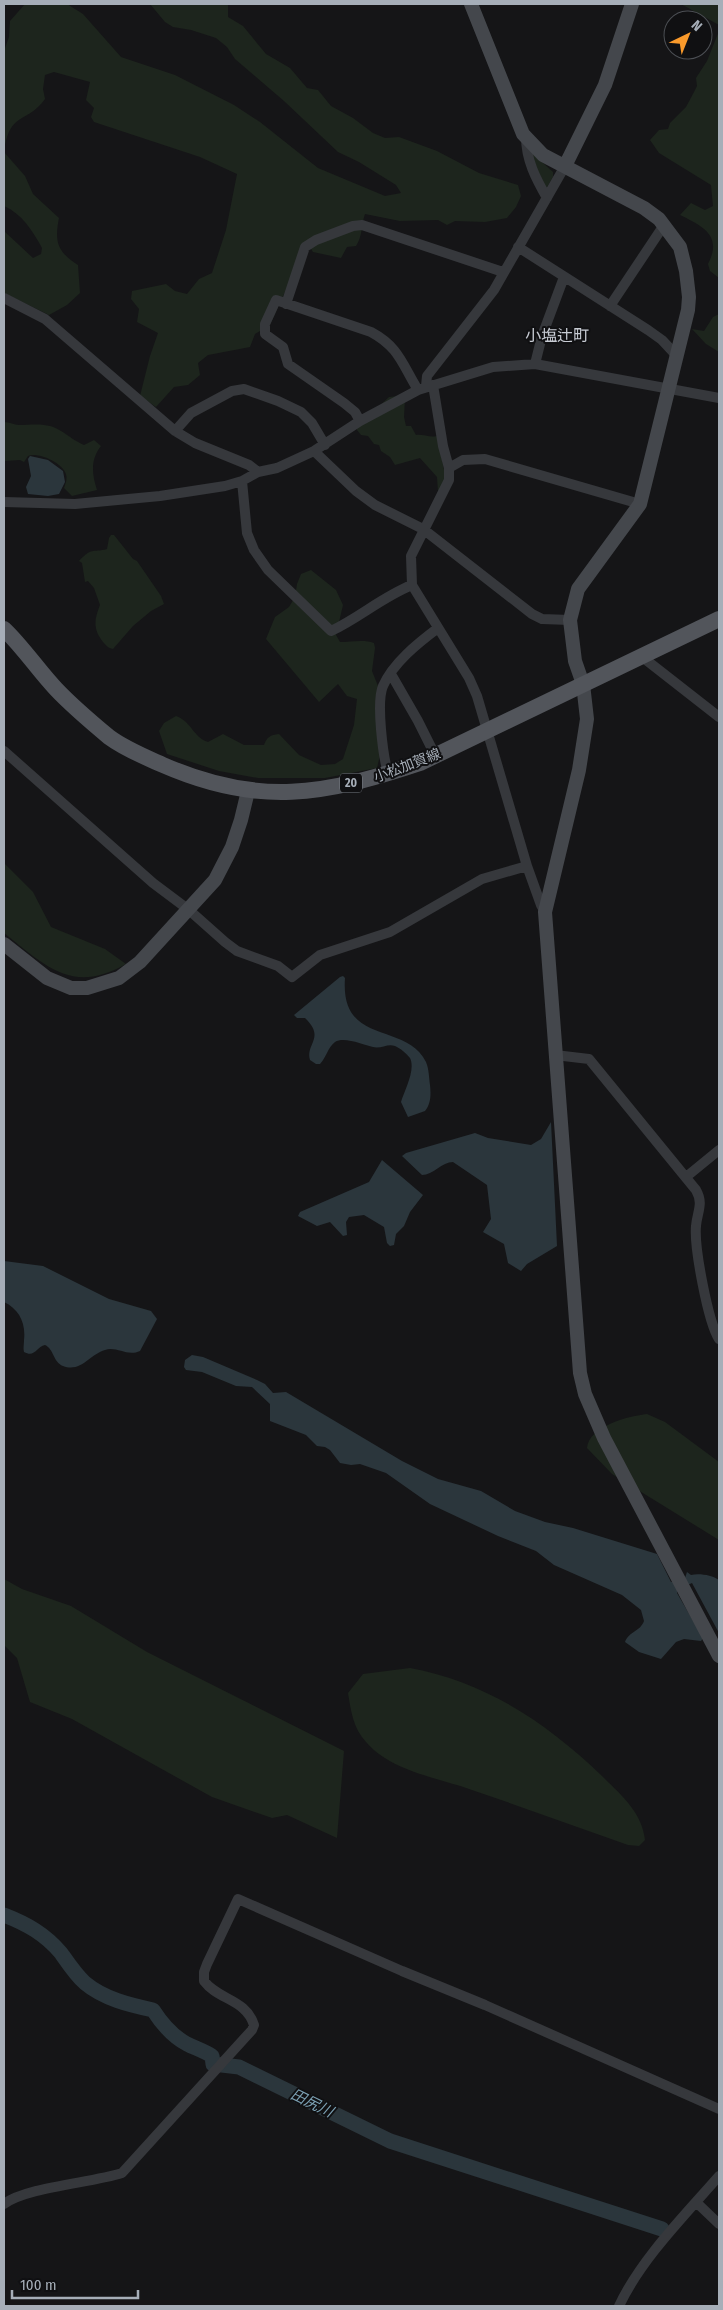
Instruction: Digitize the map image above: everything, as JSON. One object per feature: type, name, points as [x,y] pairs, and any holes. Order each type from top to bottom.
[{"type":"main road","name":"小松加賀線","points":[[4,629],[56,689],[111,738],[144,757],[183,773],[248,791],[277,794],[311,791],[369,780],[388,774],[435,755],[719,618]]},
{"type":"street","points":[[471,4],[526,137],[543,155],[644,208],[664,225],[680,247],[688,282],[688,310],[640,504],[578,589],[570,620],[576,661],[583,684],[587,719],[585,737],[545,912],[580,1373],[585,1394],[604,1438],[719,1656]]},
{"type":"street","points":[[545,912],[527,866],[488,730],[470,678],[412,585],[411,556],[423,529],[446,490],[449,480],[449,468],[426,387],[427,376],[494,290],[565,166],[605,85],[632,4]]},
{"type":"street","points":[[526,137],[526,150],[530,166],[547,198]]},
{"type":"street","points":[[286,304],[306,247],[316,240],[353,226],[362,225],[503,272]]},
{"type":"street","points":[[610,306],[664,225]]},
{"type":"street","points":[[518,247],[662,340],[676,355]]},
{"type":"street","points":[[535,364],[542,336],[564,277]]},
{"type":"street","points":[[4,298],[45,319],[175,431],[195,443],[249,465],[258,472]]},
{"type":"street","points":[[360,421],[355,412],[344,403],[288,364],[283,347],[265,334],[265,324],[276,300],[381,337],[426,387]]},
{"type":"street","points":[[4,502],[75,504],[204,490],[242,481],[258,472],[277,468],[314,451],[360,421],[426,387],[493,367],[535,364],[719,398]]},
{"type":"street","points":[[175,431],[190,413],[232,390],[244,389],[278,401],[301,412],[312,423],[325,444]]},
{"type":"street","points":[[314,451],[356,491],[375,505],[423,529],[532,614],[542,619],[570,620]]},
{"type":"street","points":[[449,468],[463,460],[485,459],[640,504]]},
{"type":"street","points":[[242,481],[247,533],[254,550],[268,570],[331,631],[344,625],[393,593],[412,585]]},
{"type":"street","points":[[388,774],[384,759],[380,701],[383,685],[405,656],[438,628]]},
{"type":"street","points":[[641,656],[719,718]]},
{"type":"street","points":[[391,674],[418,720],[435,755]]},
{"type":"street","points":[[4,750],[153,883],[189,910],[236,951],[278,966],[292,977],[320,955],[390,932],[482,879],[527,866]]},
{"type":"street","points":[[4,944],[48,978],[71,988],[86,988],[108,983],[126,973],[189,910],[214,880],[232,847],[242,820],[248,791]]},
{"type":"street","points":[[555,1055],[589,1059],[696,1190],[701,1202],[696,1226],[697,1248],[708,1308],[719,1339]]},
{"type":"street","points":[[686,1177],[719,1150]]},
{"type":"street","points":[[4,2204],[19,2195],[102,2180],[122,2173],[252,2030],[254,2025],[247,2010],[212,1990],[204,1981],[204,1972],[207,1964],[238,1899],[485,2005],[719,2109]]},
{"type":"street","points":[[619,2306],[642,2268],[719,2176]]},
{"type":"street","points":[[697,2202],[719,2224]]},
{"type":"shaded area","points":[[25,4],[67,4],[83,14],[121,57],[175,75],[234,105],[260,122],[318,168],[385,196],[401,193],[396,185],[359,162],[338,152],[284,101],[235,59],[227,47],[216,38],[191,30],[173,27],[165,22],[150,4],[228,4],[228,17],[243,26],[266,54],[290,68],[307,88],[318,90],[331,106],[353,118],[373,133],[385,138],[399,137],[437,151],[479,173],[518,185],[521,196],[516,207],[507,218],[485,222],[455,221],[447,225],[438,220],[400,221],[365,214],[361,234],[356,246],[347,247],[341,258],[313,252],[307,243],[270,325],[255,334],[250,347],[208,355],[198,363],[200,375],[188,385],[174,387],[156,407],[140,396],[158,333],[137,322],[139,309],[131,299],[132,291],[166,284],[175,291],[187,294],[199,279],[212,273],[226,230],[237,174],[200,157],[94,122],[91,117],[94,108],[86,100],[90,82],[54,72],[45,75],[43,89],[45,99],[10,130],[4,152],[4,51],[9,37],[10,21]]},
{"type":"shaded area","points":[[681,4],[719,4],[719,25],[713,22],[713,10],[692,10]]},
{"type":"shaded area","points":[[719,31],[719,278],[710,271],[708,264],[712,254],[712,239],[696,223],[680,215],[691,203],[705,210],[713,206],[711,185],[659,153],[650,140],[659,130],[668,129],[670,123],[686,107],[697,86],[696,78],[707,60],[713,60],[713,46]]},
{"type":"shaded area","points":[[4,152],[25,176],[33,194],[59,218],[57,234],[59,246],[66,256],[78,265],[80,293],[67,305],[49,315],[4,293],[4,231],[33,258],[41,254],[42,248],[26,223],[16,213],[4,206]]},
{"type":"shaded area","points":[[532,153],[553,172],[553,177],[546,189],[542,185]]},
{"type":"shaded area","points":[[719,314],[719,352],[706,344],[692,329],[704,331],[713,317]]},
{"type":"shaded area","points":[[399,396],[405,399],[404,417],[406,426],[411,426],[416,435],[437,436],[446,479],[438,492],[437,477],[420,458],[395,465],[390,457],[381,451],[379,445],[374,444],[368,436],[361,435],[357,430],[357,427],[389,397]]},
{"type":"shaded area","points":[[4,422],[17,425],[51,426],[84,445],[94,440],[101,446],[97,451],[93,467],[97,490],[72,496],[64,488],[66,476],[62,468],[54,461],[37,455],[28,456],[24,462],[20,460],[4,461]]},
{"type":"shaded area","points":[[30,456],[48,460],[63,471],[65,482],[59,494],[48,496],[28,494],[26,487],[31,476],[28,459]]},
{"type":"shaded area","points":[[111,535],[114,535],[133,559],[137,561],[161,596],[164,604],[151,611],[133,626],[113,649],[103,642],[97,633],[96,620],[100,605],[94,588],[88,581],[85,582],[82,563],[79,561],[92,551],[107,549]]},
{"type":"shaded area","points":[[311,570],[336,590],[343,605],[336,635],[340,642],[362,641],[374,643],[372,671],[378,686],[380,755],[377,768],[325,778],[258,778],[219,771],[167,754],[159,731],[164,723],[176,716],[181,718],[199,737],[208,742],[223,734],[244,745],[264,745],[269,737],[279,734],[299,755],[321,765],[335,764],[343,759],[354,725],[357,699],[347,696],[338,684],[319,702],[266,639],[275,617],[289,607],[295,597],[301,574]]},
{"type":"shaded area","points":[[4,863],[33,892],[51,927],[105,949],[126,964],[107,973],[90,977],[75,977],[47,965],[4,933]]},
{"type":"shaded area","points":[[343,976],[345,978],[346,1000],[353,1014],[363,1024],[404,1041],[417,1049],[426,1062],[429,1074],[430,1095],[425,1111],[408,1117],[401,1102],[412,1068],[410,1058],[395,1046],[376,1047],[349,1040],[339,1040],[333,1044],[320,1064],[310,1060],[309,1054],[314,1040],[314,1031],[305,1018],[297,1018],[294,1015]]},
{"type":"shaded area","points":[[551,1122],[557,1246],[527,1264],[521,1271],[508,1263],[504,1244],[483,1232],[491,1219],[487,1185],[453,1162],[422,1175],[402,1156],[406,1153],[475,1133],[488,1138],[531,1145],[541,1139]]},
{"type":"shaded area","points":[[382,1160],[423,1195],[410,1212],[404,1226],[396,1234],[394,1245],[390,1246],[387,1243],[384,1227],[364,1215],[349,1217],[346,1222],[347,1235],[343,1236],[330,1222],[317,1226],[298,1216],[300,1212],[369,1182]]},
{"type":"shaded area","points":[[4,1261],[43,1266],[109,1299],[151,1311],[157,1319],[140,1351],[135,1353],[109,1349],[100,1352],[75,1367],[60,1364],[45,1345],[28,1354],[24,1352],[23,1322],[14,1308],[4,1302]]},
{"type":"shaded area","points":[[192,1355],[203,1357],[257,1380],[265,1384],[273,1393],[286,1392],[402,1461],[438,1479],[481,1491],[515,1511],[545,1522],[573,1528],[657,1554],[671,1582],[685,1578],[687,1572],[691,1575],[698,1574],[716,1578],[719,1580],[719,1633],[692,1583],[677,1590],[677,1593],[703,1638],[701,1641],[684,1639],[676,1642],[661,1659],[639,1652],[625,1642],[644,1621],[641,1610],[622,1595],[554,1565],[536,1551],[498,1536],[430,1504],[386,1473],[360,1464],[340,1463],[330,1450],[317,1446],[306,1435],[270,1421],[270,1404],[252,1387],[236,1386],[202,1372],[186,1370],[184,1367],[185,1360]]},
{"type":"shaded area","points":[[647,1414],[665,1422],[719,1462],[719,1540],[612,1474],[587,1448],[589,1440],[602,1428],[630,1417]]},
{"type":"shaded area","points":[[4,1579],[22,1589],[71,1606],[147,1652],[344,1751],[337,1838],[287,1815],[272,1818],[212,1797],[72,1719],[30,1702],[17,1658],[4,1645]]},
{"type":"shaded area","points":[[410,1668],[438,1674],[490,1694],[537,1722],[581,1757],[623,1797],[640,1821],[645,1840],[639,1846],[628,1845],[414,1772],[376,1752],[358,1731],[353,1719],[348,1693],[363,1674]]},
{"type":"waterway","name":"田尻川","points":[[4,1915],[28,1926],[49,1940],[78,1976],[92,1989],[118,2001],[153,2010],[164,2025],[177,2037],[212,2056],[213,2064],[239,2067],[390,2141],[662,2229]]},
{"type":"district","name":"小塩辻町","points":[[557,335]]}]
